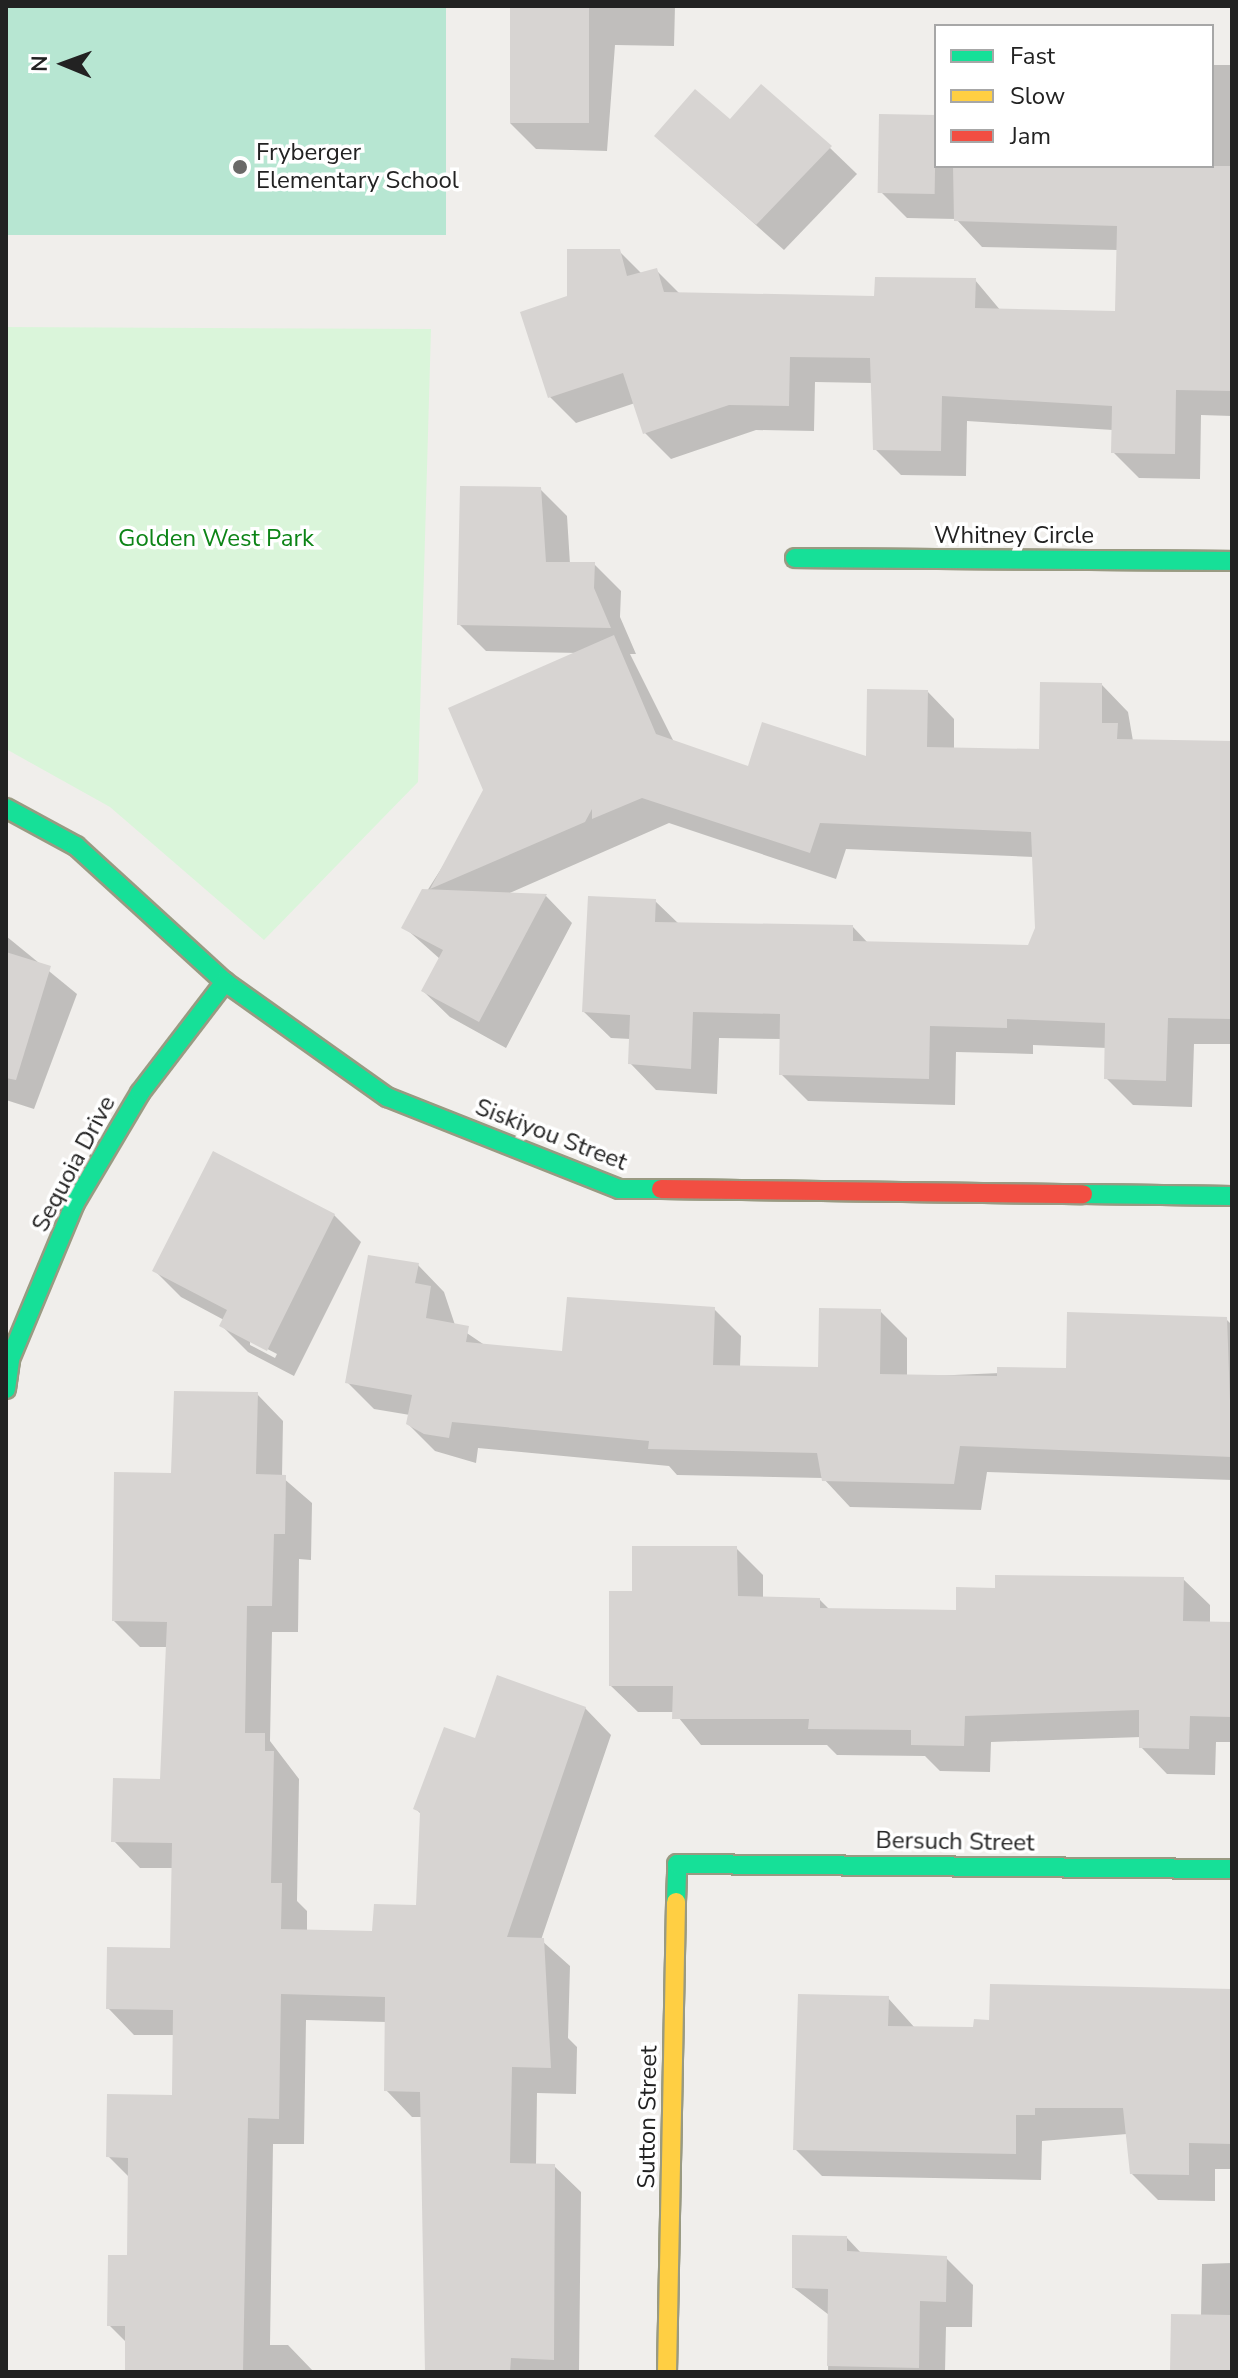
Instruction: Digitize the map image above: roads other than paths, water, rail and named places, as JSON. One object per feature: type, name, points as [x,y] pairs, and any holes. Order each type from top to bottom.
[{"type":"street","name":"Whitney Circle","points":[[795,558],[1232,561]]},
{"type":"street","name":"Siskiyou Street","points":[[6,808],[76,846],[225,982],[387,1097],[619,1189],[1232,1196]]},
{"type":"street","name":"Sequoia Drive","points":[[6,1389],[8,1359],[75,1203],[140,1093],[225,982]]},
{"type":"street","name":"Bersuch Street","points":[[677,1864],[1232,1869]]},
{"type":"street","name":"Sutton Street","points":[[667,2372],[677,1864]]},
{"type":"place","name":"Fryberger Elementary School","points":[[240,167]]},
{"type":"park label","name":"Golden West Park","points":[[216,539]]}]
